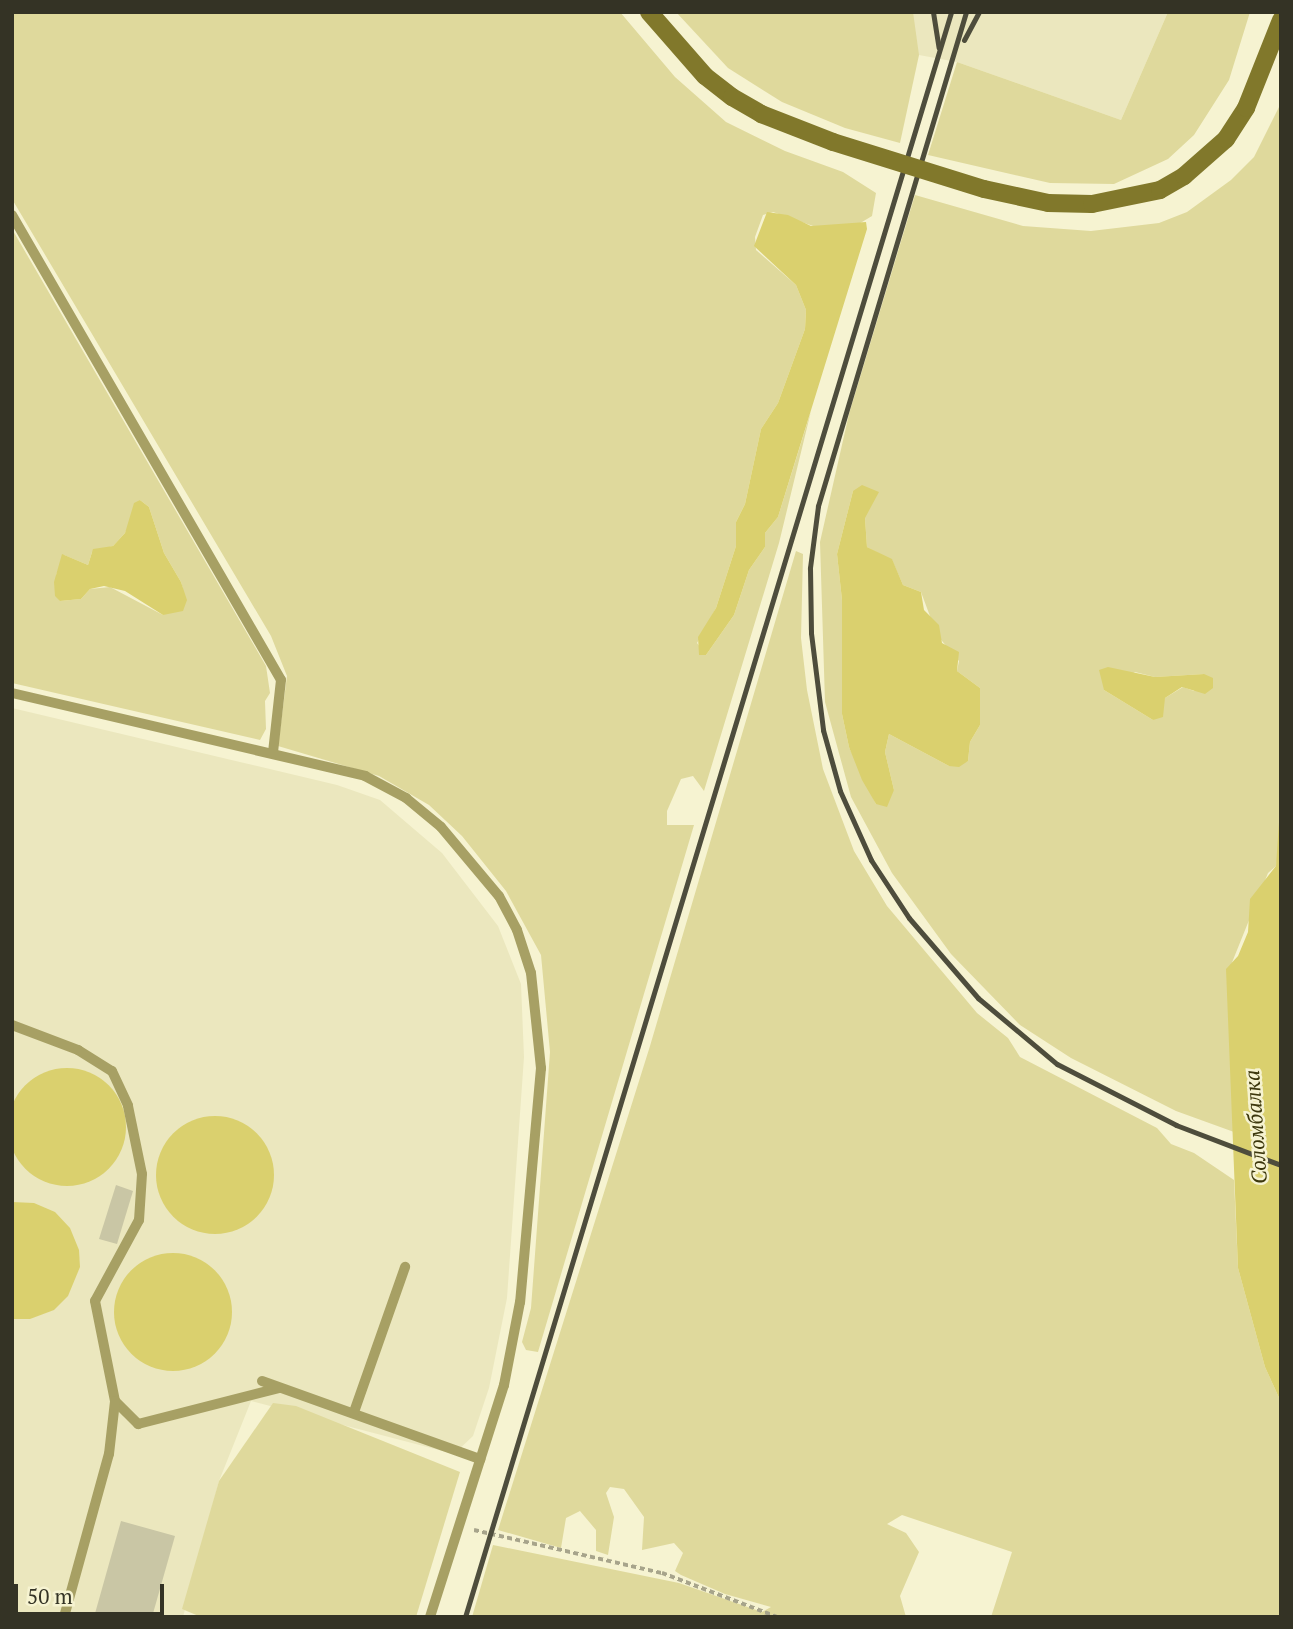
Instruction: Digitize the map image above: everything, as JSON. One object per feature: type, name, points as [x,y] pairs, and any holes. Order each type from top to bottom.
[{"type":"main road","points":[[649,12],[705,76],[732,97],[761,114],[833,142],[984,189],[1048,203],[1092,204],[1150,192],[1184,176],[1226,139],[1246,108],[1281,20]]},
{"type":"lane","points":[[12,215],[281,680],[273,752]]},
{"type":"lane","points":[[12,693],[273,752],[365,776],[406,798],[441,827],[499,896],[531,973],[541,1068],[520,1302],[504,1385],[430,1617]]},
{"type":"lane","points":[[12,1026],[78,1050],[112,1071],[128,1106],[142,1174],[139,1220],[95,1301],[115,1401],[109,1454],[64,1617]]},
{"type":"lane","points":[[354,1412],[405,1267]]},
{"type":"lane","points":[[262,1381],[480,1459]]},
{"type":"lane","points":[[115,1401],[138,1424],[279,1388]]},
{"type":"path","points":[[459,1525],[575,1557],[662,1573],[777,1617]]},
{"type":"shaded area","points":[[12,12],[620,12],[675,77],[726,122],[785,151],[843,172],[876,193],[872,216],[857,225],[816,227],[773,212],[763,215],[755,237],[756,250],[796,285],[806,310],[805,329],[778,403],[761,429],[745,504],[736,522],[736,546],[716,608],[697,643],[706,655],[734,615],[749,570],[765,547],[765,533],[778,517],[811,411],[779,543],[704,791],[693,776],[681,779],[667,811],[667,825],[694,825],[538,1352],[526,1350],[522,1342],[531,1308],[550,1052],[541,955],[506,891],[462,836],[429,805],[379,776],[278,746],[287,676],[271,636],[12,199]]},
{"type":"shaded area","points":[[676,12],[913,12],[919,55],[900,143],[845,128],[782,102],[728,68]]},
{"type":"shaded area","points":[[864,12],[1168,12],[1121,120],[957,62],[919,55],[896,43]]},
{"type":"shaded area","points":[[1168,12],[1250,12],[1229,80],[1194,135],[1168,159],[1114,184],[1050,183],[928,155],[957,62],[1121,120]]},
{"type":"shaded area","points":[[1281,103],[1280,845],[1276,866],[1268,873],[1231,965],[1234,1132],[1176,1111],[1071,1058],[1020,1025],[951,954],[892,873],[851,797],[825,702],[820,542],[849,414],[915,195],[1023,226],[1091,231],[1159,223],[1187,212],[1231,180],[1254,157]],"holes":[[[853,491],[865,518],[867,547],[892,560],[903,585],[921,592],[937,635],[959,661],[957,671],[980,688],[980,725],[970,742],[968,761],[949,766],[889,734],[885,752],[894,790],[876,804],[849,747],[842,714],[842,600],[837,554]],[[1135,672],[1155,677],[1204,674],[1194,691],[1183,687],[1165,698],[1153,720],[1104,690]]]},
{"type":"shaded area","points":[[12,229],[266,666],[270,693],[265,701],[266,729],[260,740],[12,683]],"holes":[[[140,500],[149,507],[164,553],[183,589],[163,615],[110,587],[90,589],[81,599],[60,601],[56,575],[64,555],[88,565],[92,552],[113,546],[125,533]]]},
{"type":"shaded area","points":[[796,551],[803,554],[801,638],[807,690],[823,769],[854,851],[887,906],[977,1013],[1008,1038],[1020,1057],[1157,1128],[1171,1144],[1194,1153],[1234,1180],[1238,1268],[1265,1367],[1281,1402],[1281,1617],[991,1617],[1012,1552],[902,1515],[887,1524],[906,1533],[919,1552],[900,1596],[906,1617],[472,1617],[493,1545],[679,1583],[762,1612],[771,1607],[725,1594],[681,1575],[675,1571],[683,1553],[674,1543],[642,1550],[644,1517],[624,1489],[610,1487],[606,1493],[614,1517],[608,1555],[596,1551],[596,1530],[580,1511],[566,1518],[561,1548],[498,1530],[650,1046]]},
{"type":"shaded area","points":[[12,708],[337,785],[380,800],[442,853],[498,926],[521,984],[524,1057],[507,1298],[489,1388],[473,1436],[454,1454],[251,1401],[219,1481],[183,1617],[12,1617]]},
{"type":"shaded area","points":[[273,1403],[296,1406],[460,1472],[416,1617],[201,1617],[182,1609],[219,1481]]},
{"type":"water","points":[[767,212],[788,215],[811,226],[866,222],[867,229],[778,517],[765,533],[765,547],[749,570],[734,615],[706,655],[699,655],[698,637],[716,608],[736,546],[736,522],[745,504],[761,429],[778,403],[805,329],[806,310],[796,285],[754,246]]},
{"type":"water","points":[[862,485],[879,492],[865,518],[867,547],[892,559],[903,585],[921,592],[924,610],[939,625],[942,643],[959,652],[957,671],[980,688],[980,725],[970,742],[968,761],[959,767],[949,766],[889,734],[885,752],[894,790],[887,807],[876,804],[862,780],[849,747],[842,714],[842,600],[837,554],[853,491]]},
{"type":"water","points":[[140,500],[149,507],[164,553],[181,582],[187,600],[183,611],[163,615],[125,591],[104,586],[90,589],[81,599],[60,601],[55,596],[54,582],[62,554],[88,565],[93,549],[113,546],[125,533],[134,503]]},
{"type":"water","points":[[1108,667],[1155,677],[1204,674],[1213,678],[1213,688],[1205,694],[1182,687],[1165,698],[1163,717],[1153,720],[1104,690],[1099,670]]},
{"type":"water","name":"Соломбалка","points":[[1281,793],[1281,1402],[1265,1367],[1238,1268],[1226,969],[1238,956],[1248,932],[1250,899],[1276,866]]},
{"type":"water","points":[[67,1068],[89,1073],[109,1085],[121,1105],[126,1127],[121,1149],[109,1169],[89,1181],[67,1186],[45,1181],[25,1169],[13,1149],[8,1127],[13,1105],[25,1085],[45,1073]]},
{"type":"water","points":[[215,1116],[238,1120],[257,1133],[270,1152],[274,1175],[270,1198],[257,1217],[238,1230],[215,1234],[192,1230],[173,1217],[160,1198],[156,1175],[160,1152],[173,1133],[192,1120]]},
{"type":"water","points":[[12,1202],[34,1203],[55,1212],[70,1228],[79,1250],[80,1267],[68,1296],[54,1310],[30,1319],[12,1319]]},
{"type":"water","points":[[173,1253],[196,1257],[215,1270],[228,1289],[232,1312],[228,1335],[215,1354],[196,1367],[173,1371],[150,1367],[131,1354],[118,1335],[114,1312],[118,1289],[131,1270],[150,1257]]},
{"type":"building","points":[[116,1185],[133,1191],[117,1244],[99,1239]]},
{"type":"building","points":[[121,1521],[175,1536],[152,1617],[94,1617]]},
{"type":"railway","points":[[933,12],[939,48]]},
{"type":"railway","points":[[465,1617],[951,12]]},
{"type":"railway","points":[[966,12],[818,506],[810,568],[811,633],[823,730],[840,791],[871,860],[909,918],[978,998],[1057,1064],[1176,1125],[1281,1165]]},
{"type":"railway","points":[[964,40],[979,12]]}]
